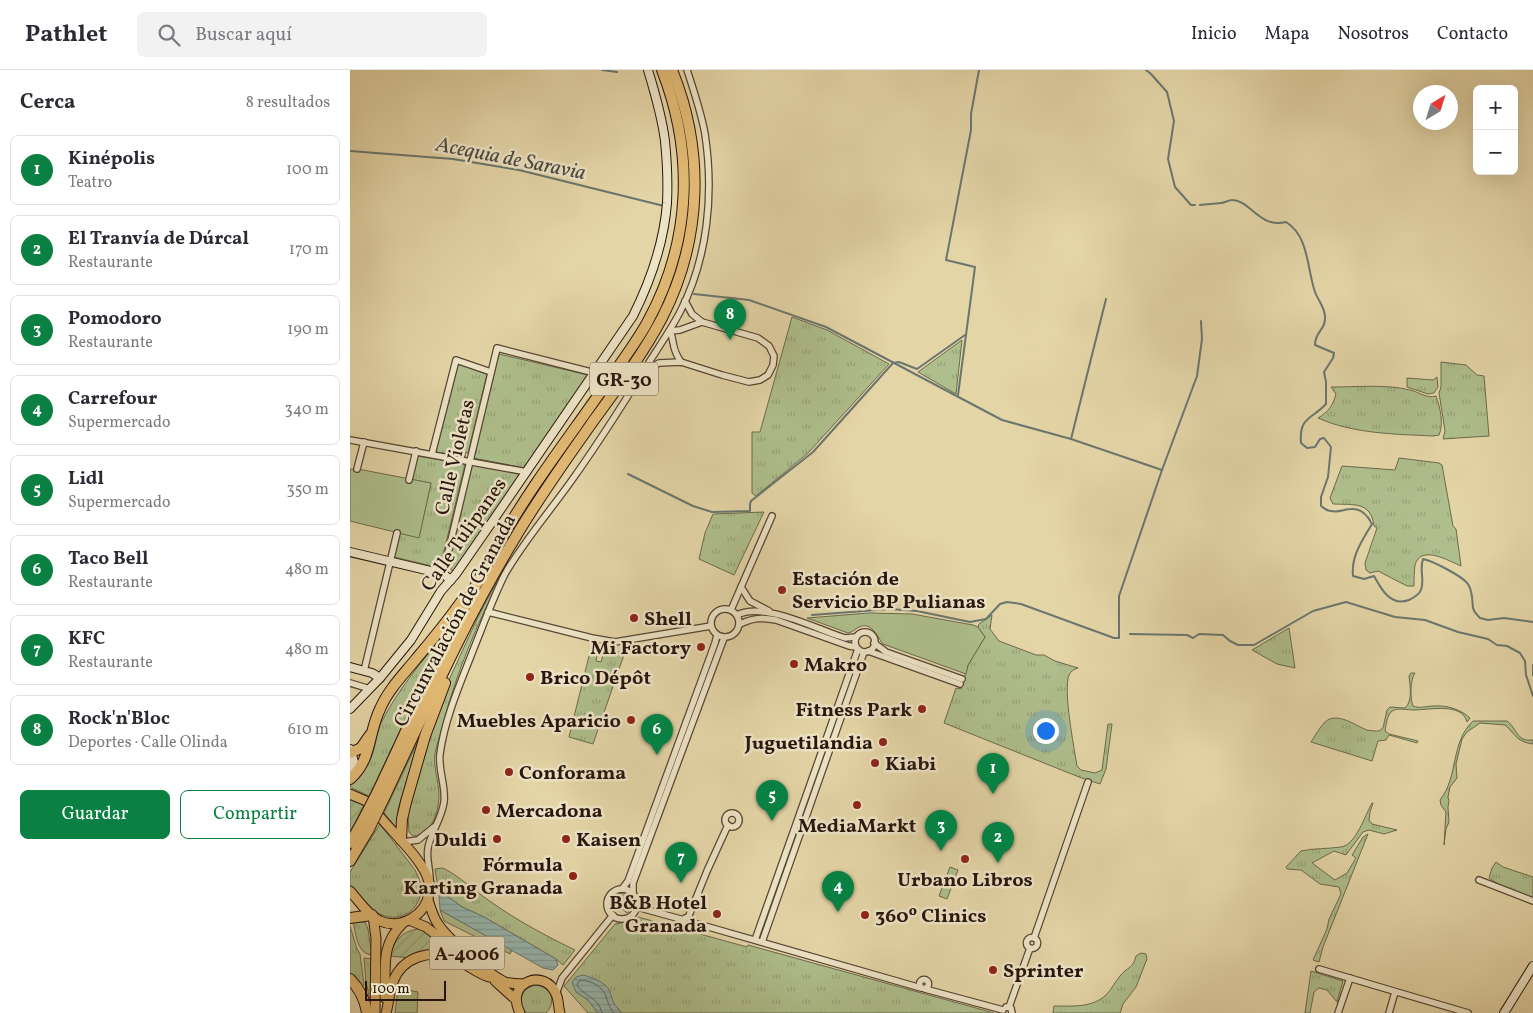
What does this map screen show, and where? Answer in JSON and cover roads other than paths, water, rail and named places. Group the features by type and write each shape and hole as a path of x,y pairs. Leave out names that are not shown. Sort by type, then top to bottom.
{"highway":[{"name":"Circunvalación de Granada","path":"382,794 480,578 500,540 532,489 638,337 655,306 669,274 681,228 684,181 680,132 662,70"},
{"name":"Circunvalación de Granada","path":"350,861 365,827 500,562 552,479 636,361 661,319 677,284 683,267 692,223 695,161 686,110 672,70"},
{"path":"677,70 677,82"},
{"path":"352,777 365,758 378,711 387,694 444,627 469,589 480,578"},
{"path":"402,841 402,819 406,802 425,736 455,659 456,646"},
{"path":"350,752 361,748 373,730"},
{"name":"Circunvalación de Granada","path":"350,843 365,827"},
{"path":"350,918 372,916"},
{"path":"350,979 358,988 366,1003 367,1013"}],"main road":[{"path":"350,794 366,801"},
{"path":"381,818 425,870 430,883 428,900 421,910 392,935 387,946 386,1013"},
{"path":"350,891 372,916 386,923 406,921"},
{"name":"A-4006","path":"428,900 437,923 458,947 504,982 524,984"},
{"path":"372,916 376,938 376,1013"},
{"name":"A-4006","path":"406,921 432,930 501,986 515,1000 520,1013"},
{"path":"386,1013 394,980 407,963 418,957 429,954 448,956 489,977"},
{"name":"A-4006","path":"515,1000 516,994 530,980 548,983"},
{"path":"548,983 556,994 557,1010"}],"street":[{"name":"Calle Tulipanes","path":"350,709 380,678 411,640 441,591 466,560 595,373 638,306 656,256 665,217 667,184 664,140 657,102 648,70"},
{"path":"430,883 428,849 441,816 444,798 440,756 445,730 455,697 488,612 519,552 572,479 670,331 692,286 699,261 709,196 708,164 704,133 698,102 687,70"},
{"path":"642,372 660,364 681,362 749,382 760,380 768,375 773,365 774,356 769,346 758,338 702,322 692,314 685,301"},
{"path":"670,331 680,330 702,322"},
{"path":"670,331 675,353 681,362"},
{"name":"Calle Violetas","path":"443,574 497,348 595,373"},
{"path":"432,454 456,360 491,372"},
{"path":"350,440 526,472"},
{"path":"357,469 364,442"},
{"path":"409,480 416,451"},
{"path":"731,610 772,516"},
{"path":"364,671 397,533"},
{"path":"350,552 443,574 450,580"},
{"path":"741,587 750,600 771,612 845,638 856,637 863,632 869,633 874,637 872,648 861,650"},
{"path":"724,609 731,610 738,615 740,624 734,636 724,638 717,635 711,626 715,613 724,609"},
{"path":"488,612 583,636 615,642 711,626"},
{"path":"738,615 752,612 771,612"},
{"path":"740,624 753,619 767,618 953,679"},
{"path":"622,889 628,881 717,635"},
{"path":"856,637 855,640 861,650"},
{"path":"633,893 626,889 613,892 608,900 609,910 613,915 620,918 629,917 637,907 637,900 633,893 633,883 724,638"},
{"path":"874,643 886,652 961,682"},
{"path":"759,941 861,650"},
{"path":"350,667 372,673 380,678"},
{"path":"350,683 370,688"},
{"path":"350,752 354,762 352,777"},
{"path":"1005,1010 1030,948 1037,946 1037,940 1034,938 1088,782"},
{"path":"402,841 421,839 436,825"},
{"path":"687,920 728,825"},
{"path":"1479,880 1533,901"},
{"path":"637,907 906,983 924,985 936,992 1005,1010 1012,1010 1012,1013"},
{"path":"556,994 562,978 613,915"},
{"path":"1504,1013 1533,966"},
{"path":"1319,969 1468,1013"},
{"path":"548,983 562,978"},
{"path":"1338,1013 1350,978"},
{"path":"1389,1013 1395,992"}],"water":[{"path":"439,894 447,896 462,907 484,917 556,959 558,965 553,970 543,968 440,910"},
{"path":"583,975 595,979 606,986 614,1003 622,1013 598,1013 588,1000 576,992 572,982 576,977"}],"waterway":[{"path":"602,70 617,72"},
{"path":"958,395 975,267 946,260 971,130 971,114 979,70"},
{"path":"1146,70 1167,92 1174,121 1168,159 1175,187 1191,205 1195,205"},
{"name":"Acequia de Saravia","path":"350,151 453,159 519,170 664,206"},
{"path":"1200,205 1232,200 1238,201 1269,222 1286,222 1294,228 1303,244 1312,283 1325,314 1324,325 1315,340 1315,345 1334,353 1324,372 1326,404 1304,423 1301,443 1307,448 1315,447 1320,439 1324,438 1331,447 1328,477 1321,497 1321,506 1327,510 1334,511 1348,509 1361,511 1372,524 1355,555 1353,576 1364,579 1374,576 1387,596 1403,602 1417,595 1421,590 1423,559 1447,569 1468,584 1472,593 1473,609 1480,618 1488,620 1504,618 1533,622"},
{"path":"694,294 749,300 826,327 1002,420 1071,439 1162,470 1119,596 1119,638 1114,638 1021,604 1007,602 1000,604 986,619 970,622 917,611 890,609 812,615"},
{"path":"1071,439 1106,299"},
{"path":"1162,470 1197,376 1202,339 1201,321"},
{"path":"628,474 693,506 712,512 750,511 751,501 813,452 893,363 899,362 917,369 965,335"},
{"path":"1130,634 1187,635 1193,638 1199,634 1223,635 1238,645 1254,645 1313,611 1346,602 1395,617 1425,620 1458,632 1488,639 1497,645 1507,646 1520,653 1525,661 1526,675 1533,696"},
{"path":"1533,665 1533,675"}],"place":[{"name":"Rock'n'Bloc","path":"730,340"},
{"name":"Estación de Servicio BP Pulianas","path":"782,590"},
{"name":"Shell","path":"634,618"},
{"name":"Mi Factory","path":"701,647"},
{"name":"Makro","path":"794,664"},
{"name":"Brico Dépôt","path":"530,677"},
{"name":"Fitness Park","path":"922,709"},
{"name":"Muebles Aparicio","path":"631,720"},
{"name":"Juguetilandia","path":"883,742"},
{"name":"Taco Bell","path":"657,755"},
{"name":"Kiabi","path":"875,763"},
{"name":"Conforama","path":"509,772"},
{"name":"Kinépolis","path":"993,794"},
{"name":"MediaMarkt","path":"857,805"},
{"name":"Mercadona","path":"486,810"},
{"name":"Lidl","path":"772,821"},
{"name":"Duldi","path":"497,839"},
{"name":"Kaisen","path":"566,839"},
{"name":"Pomodoro","path":"941,851"},
{"name":"Urbano Libros","path":"965,859"},
{"name":"El Tranvía de Dúrcal","path":"998,863"},
{"name":"Fórmula Karting Granada","path":"573,876"},
{"name":"KFC","path":"681,883"},
{"name":"Carrefour","path":"838,912"},
{"name":"B&B Hotel Granada","path":"717,914"},
{"name":"360º Clinics","path":"865,915"},
{"name":"Sprinter","path":"993,970"}]}
